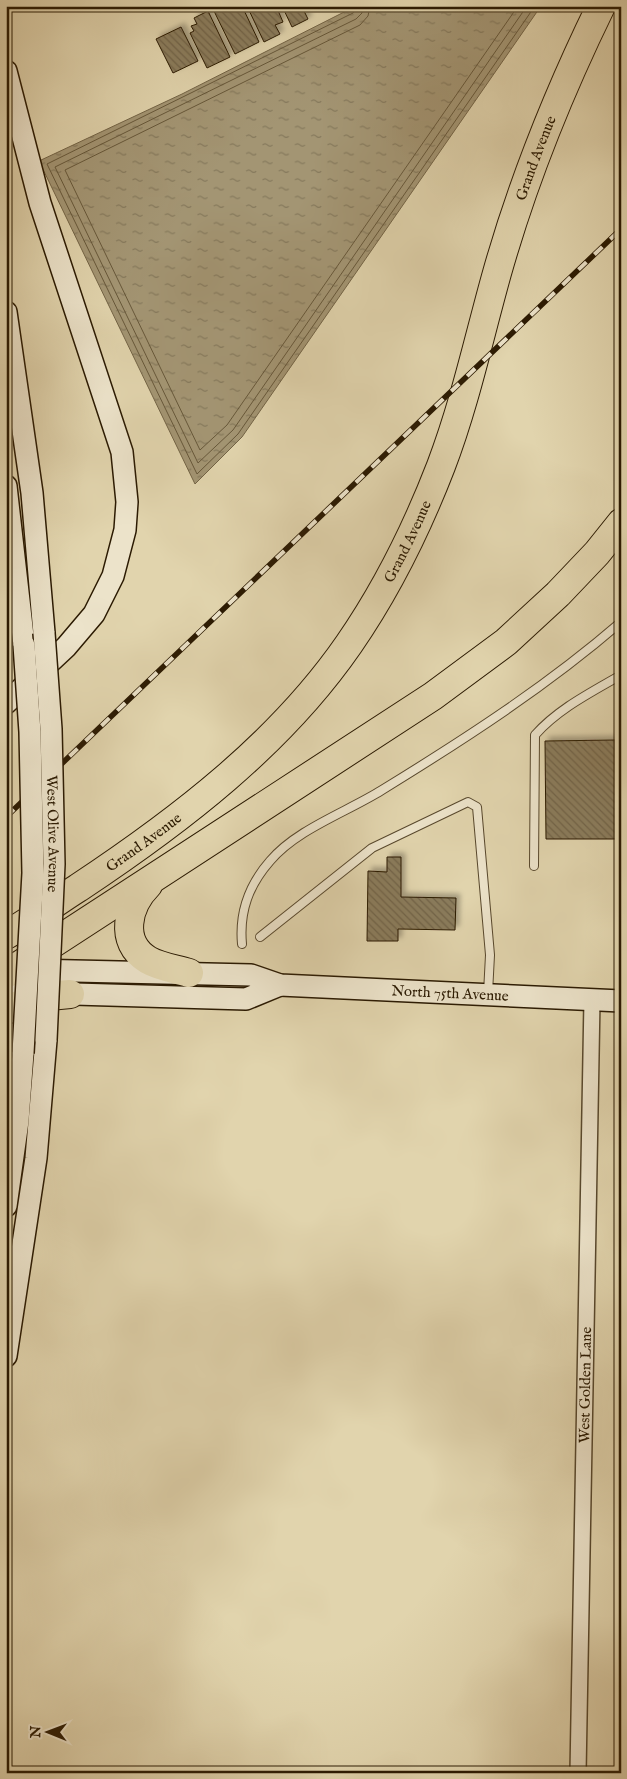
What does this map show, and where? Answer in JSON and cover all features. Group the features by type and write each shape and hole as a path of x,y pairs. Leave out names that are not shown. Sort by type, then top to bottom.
{"highway":[{"name":"Grand Avenue","path":"8,935 129,855 231,774 266,742 315,688 348,646 375,605 414,529 441,464 462,402 497,271 531,166 578,52 601,6"},
{"path":"7,976 163,870 433,696 506,642 558,594 597,553 621,524"},
{"path":"163,870 134,903 129,916 130,936 134,946 148,960 189,973"},
{"path":"6,1010 39,997 70,994"}],"main road":[{"path":"6,71 40,203 122,452 127,502 125,530 113,576 94,614 66,647 6,703"},
{"name":"West Olive Avenue","path":"6,312 32,493 51,729 54,864 46,1040 36,1158 6,1356"},
{"name":"West Olive Avenue","path":"6,486 24,645 30,732 32,873 18,1121 6,1206"},
{"name":"North 75th Avenue","path":"7,976 189,973 251,975 280,985 621,1001"},
{"name":"North 75th Avenue","path":"7,976 70,994 246,999 280,985"}],"street":[{"name":"West Golden Lane","path":"578,1773 592,1000"}],"lane":[{"path":"242,944 243,907 253,884 271,859 306,832 370,798 527,696 621,622"},
{"path":"534,866 535,735 564,708 621,675"},
{"path":"260,937 372,848 468,802 477,807 490,956 488,995"}],"water":[{"path":"356,6 541,6 242,437 195,484 39,161 182,94"}],"building":[{"path":"242,6 259,42 235,54 212,7"},
{"path":"247,6 276,6 283,22 275,25 280,34 264,42"},
{"path":"282,6 312,7 304,11 308,19 292,27"},
{"path":"208,11 230,57 207,68 190,33 194,31 191,26 197,24 194,18"},
{"path":"181,27 198,61 173,73 156,39"},
{"path":"615,740 616,839 546,839 545,741"},
{"path":"387,857 401,857 401,897 456,898 455,930 398,929 398,941 367,941 368,871 387,872"}],"railway":[{"path":"6,817 621,229"}]}
